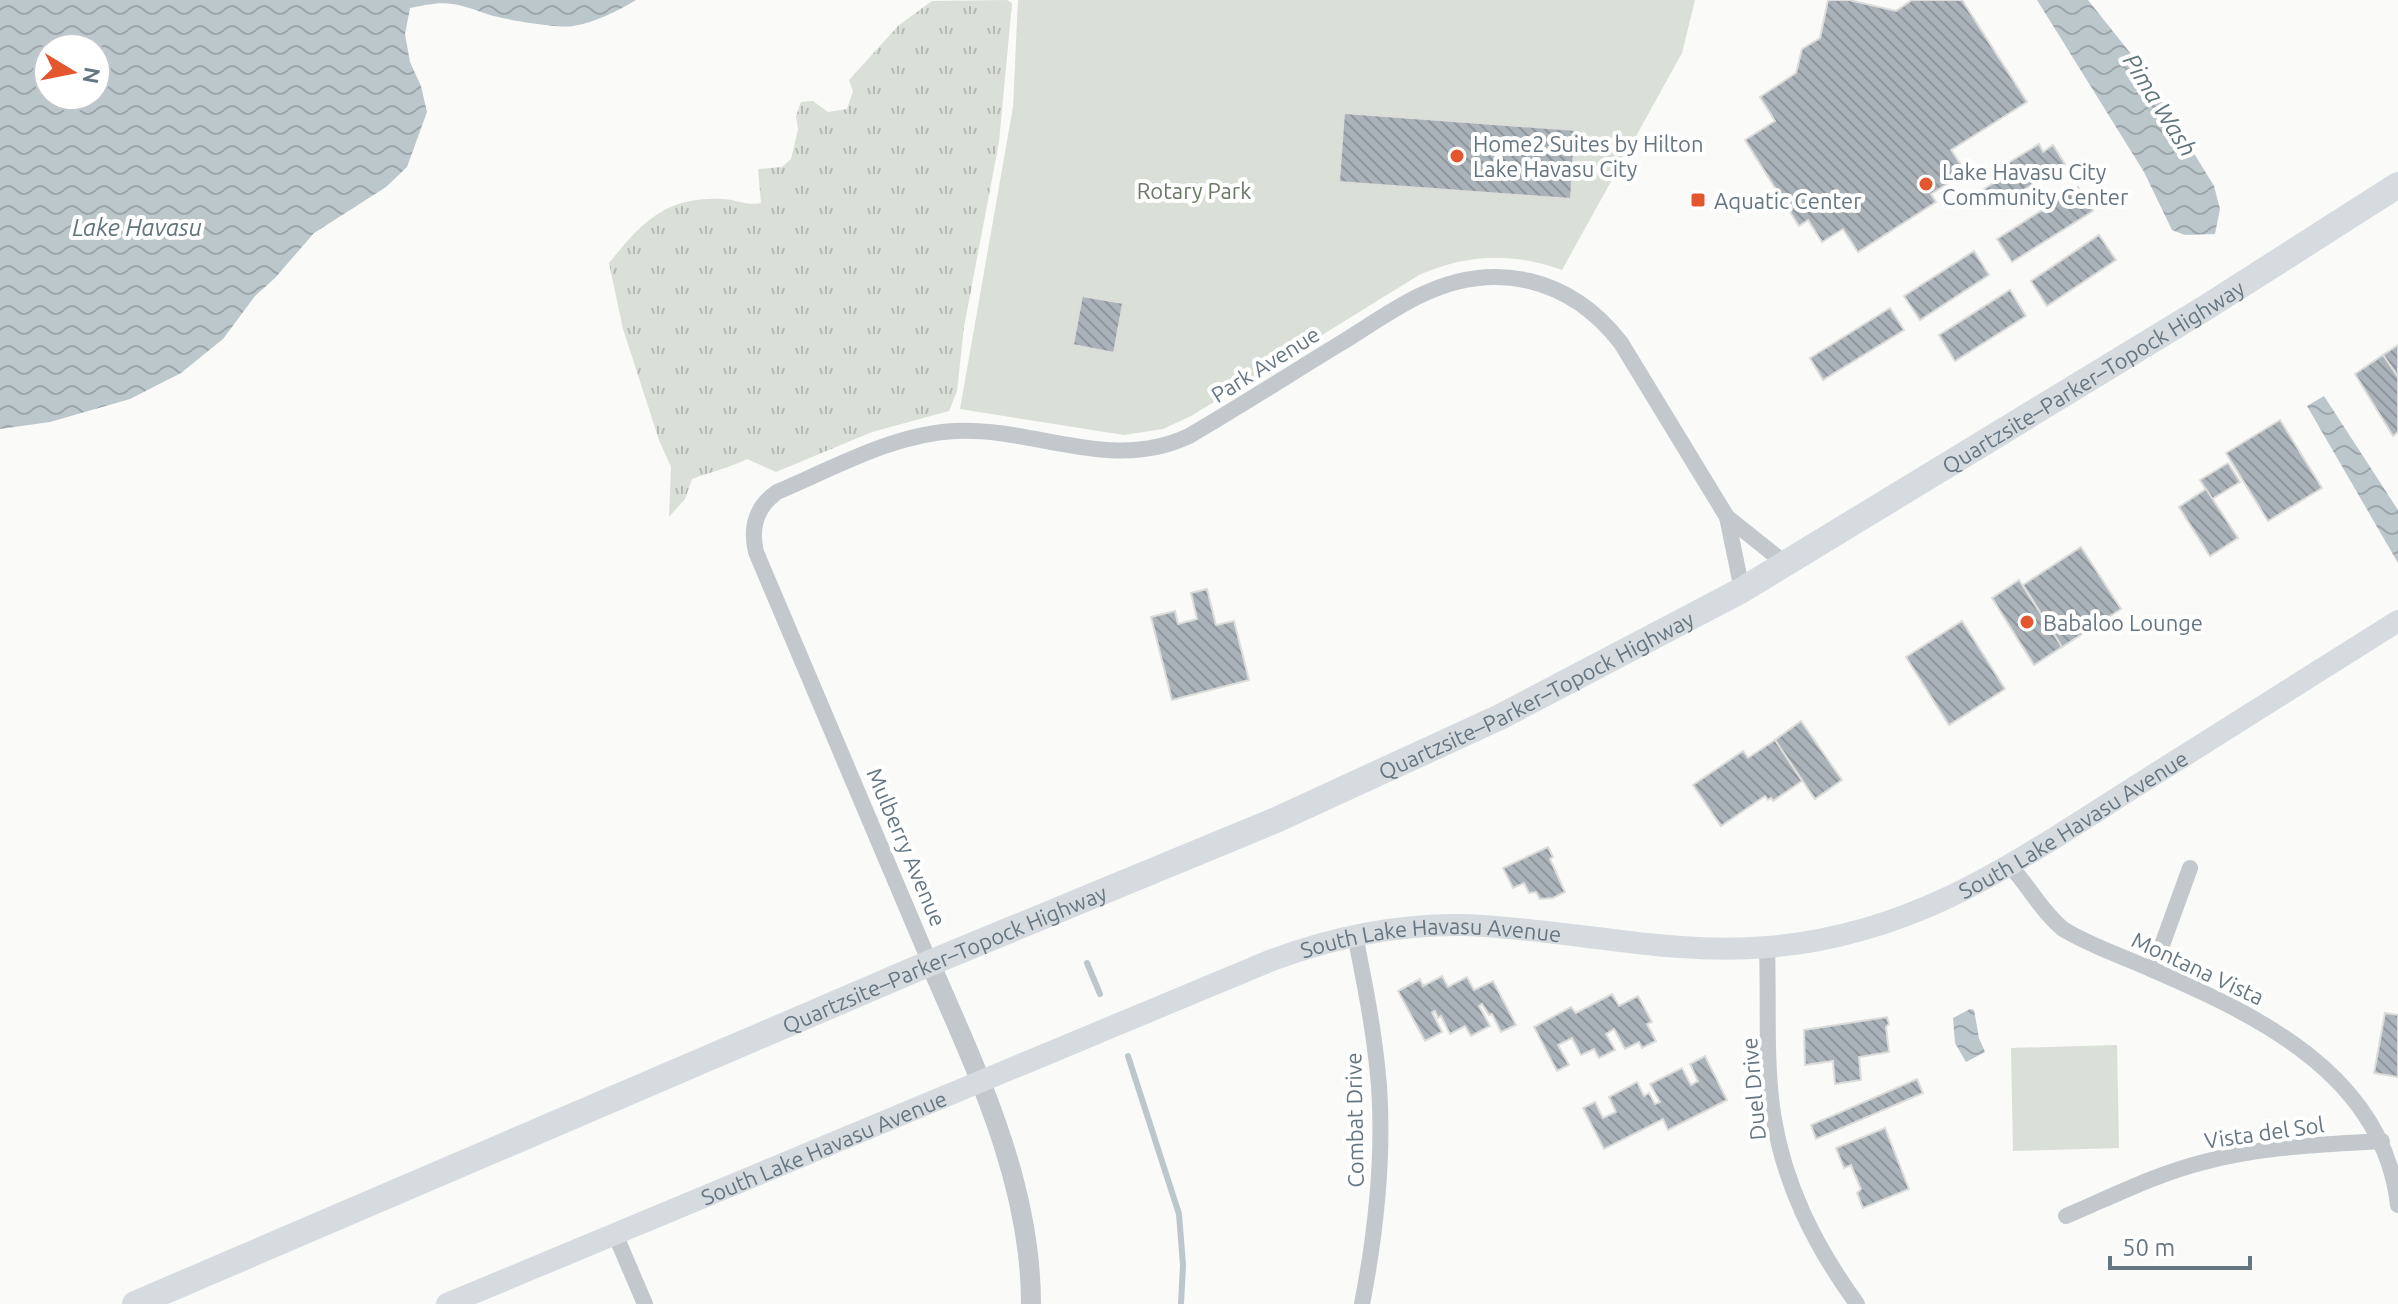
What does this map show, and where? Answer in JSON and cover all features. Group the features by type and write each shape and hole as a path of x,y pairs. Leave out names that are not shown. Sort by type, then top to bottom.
{"highway":[{"name":"Quartzsite–Parker–Topock Highway","path":"135,1304 930,963 1290,814 1500,717 1786,564 2210,305 2398,185"}],"main road":[{"name":"South Lake Havasu Avenue","path":"447,1304 1309,947 1355,935 1425,926 1464,925 1680,947 1767,947 1853,933 1895,921 1936,905 2010,866 2398,621"}],"street":[{"name":"Park Avenue","path":"756,552 753,536 755,520 771,497 895,443 935,434 975,431 1101,450 1135,452 1158,448 1189,436 1418,296 1463,280 1502,277 1555,288 1602,320 1621,343 1727,517 1742,590"},
{"name":"Park Avenue","path":"1727,517 1786,564"},
{"name":"Mulberry Avenue","path":"756,552 981,1081 1024,1219 1031,1304"},
{"name":"Montana Vista","path":"2010,866 2045,912 2063,929 2227,1003 2288,1039 2351,1096 2370,1120 2382,1141 2394,1176 2398,1205"},
{"path":"2153,970 2190,868"},
{"name":"Combat Drive","path":"1355,935 1373,1032 1381,1141 1374,1236 1362,1304"},
{"name":"Duel Drive","path":"1767,947 1770,1083 1778,1141 1806,1223 1827,1261 1857,1304"},
{"name":"Vista del Sol","path":"2066,1216 2170,1172 2203,1162 2271,1149 2382,1141"},
{"path":"615,1234 645,1304"}],"green space":[{"path":"1007,0 1012,3 999,142 964,327 957,391 949,411 872,432 776,472 747,459 692,479 685,499 669,517 671,467 659,440 623,329 609,263 645,224 671,207 704,199 761,203 758,169 782,167 791,159 798,129 796,116 801,102 813,101 828,112 847,109 853,91 849,80 899,25 932,1"},
{"name":"Rotary Park","path":"1018,0 1695,0 1682,53 1562,270 1508,258 1472,259 1437,268 1419,275 1191,416 1163,429 1124,435 960,409 1013,107"},
{"path":"2117,1045 2119,1148 2013,1151 2011,1048"}],"water":[{"name":"Lake Havasu","path":"0,0 636,0 597,19 567,27 504,18 450,4 410,8 405,34 410,62 421,86 427,112 407,167 386,187 314,233 255,296 223,339 181,373 130,399 50,422 0,429"},
{"name":"Pima Wash","path":"2037,0 2088,0 2139,64 2214,186 2220,209 2215,234 2185,235 2172,230 2144,172"},
{"path":"2324,396 2398,510 2398,563 2307,406"},
{"path":"1974,1010 1985,1052 1966,1062 1955,1043 1953,1018"}],"building":[{"path":"1828,0 1849,0 1896,11 1912,0 1962,0 2027,102 1951,150 1966,172 1931,194 1936,202 1858,252 1843,229 1822,242 1808,220 1799,226 1745,140 1775,121 1760,97 1796,73 1802,49 1820,38"},
{"name":"Home2 Suites by Hilton Lake Havasu City","path":"1344,113 1575,130 1571,199 1339,182"},
{"path":"2039,144 2043,152 2053,145 2065,164 1996,207 1984,189 1995,182 1990,174"},
{"path":"2078,187 2093,211 2012,262 1997,239"},
{"path":"2099,235 2116,260 2047,306 2031,281"},
{"path":"1974,251 1989,275 1920,320 1904,296"},
{"path":"2010,290 2026,316 1955,361 1939,335"},
{"path":"1082,296 1123,303 1114,353 1073,345"},
{"path":"1890,308 1904,330 1823,380 1810,358"},
{"path":"2398,345 2398,377 2383,355"},
{"path":"2383,355 2398,377 2398,432 2393,436 2355,374"},
{"path":"2280,420 2322,488 2268,521 2226,453"},
{"path":"2228,463 2240,482 2212,499 2200,480"},
{"path":"2206,489 2238,538 2210,556 2179,507"},
{"path":"2081,547 2121,609 2062,647 2023,585"},
{"name":"Babaloo Lounge","path":"2019,580 2062,647 2034,665 1992,598"},
{"path":"1207,589 1216,625 1234,621 1249,680 1172,700 1151,617 1175,611 1178,624 1197,619 1191,593"},
{"path":"1962,621 2005,689 1949,725 1906,657"},
{"path":"1801,721 1842,780 1815,799 1775,740"},
{"path":"1775,740 1802,781 1773,801 1765,796 1721,826 1693,785 1743,751 1748,758"},
{"path":"1548,847 1565,892 1553,898 1540,899 1536,892 1529,893 1524,883 1513,888 1503,868"},
{"path":"1442,976 1448,987 1467,977 1474,990 1493,981 1516,1025 1501,1032 1492,1014 1489,1015 1482,1004 1479,1006 1490,1026 1471,1036 1465,1026 1450,1034 1435,1011 1432,1012 1442,1032 1425,1041 1398,991 1420,979 1423,986"},
{"path":"1612,994 1619,1006 1638,996 1652,1022 1647,1024 1656,1041 1642,1048 1639,1042 1625,1049 1614,1029 1606,1034 1615,1050 1599,1058 1594,1049 1581,1055 1572,1038 1558,1045 1569,1065 1557,1071 1534,1027 1571,1007 1576,1013"},
{"path":"2385,1013 2398,1015 2398,1077 2374,1073"},
{"path":"1887,1017 1889,1052 1859,1057 1861,1080 1835,1084 1833,1061 1805,1065 1804,1030"},
{"path":"1705,1056 1727,1100 1668,1130 1663,1119 1604,1149 1583,1108 1595,1102 1603,1118 1616,1112 1609,1097 1637,1082 1644,1096 1649,1093 1655,1104 1660,1102 1650,1084 1682,1068 1691,1085 1698,1081 1690,1064"},
{"path":"1917,1079 1923,1093 1816,1139 1811,1125"},
{"path":"1885,1128 1909,1189 1863,1208 1857,1193 1861,1189 1851,1165 1844,1168 1836,1148"}],"waterway":[{"path":"1087,963 1100,994"},
{"path":"1128,1056 1179,1214 1183,1265 1181,1304"}],"place":[{"name":"Home2 Suites by Hilton Lake Havasu City","path":"1457,156"},
{"name":"Lake Havasu City Community Center","path":"1926,184"},
{"name":"Aquatic Center","path":"1698,200"},
{"name":"Babaloo Lounge","path":"2027,622"}]}
